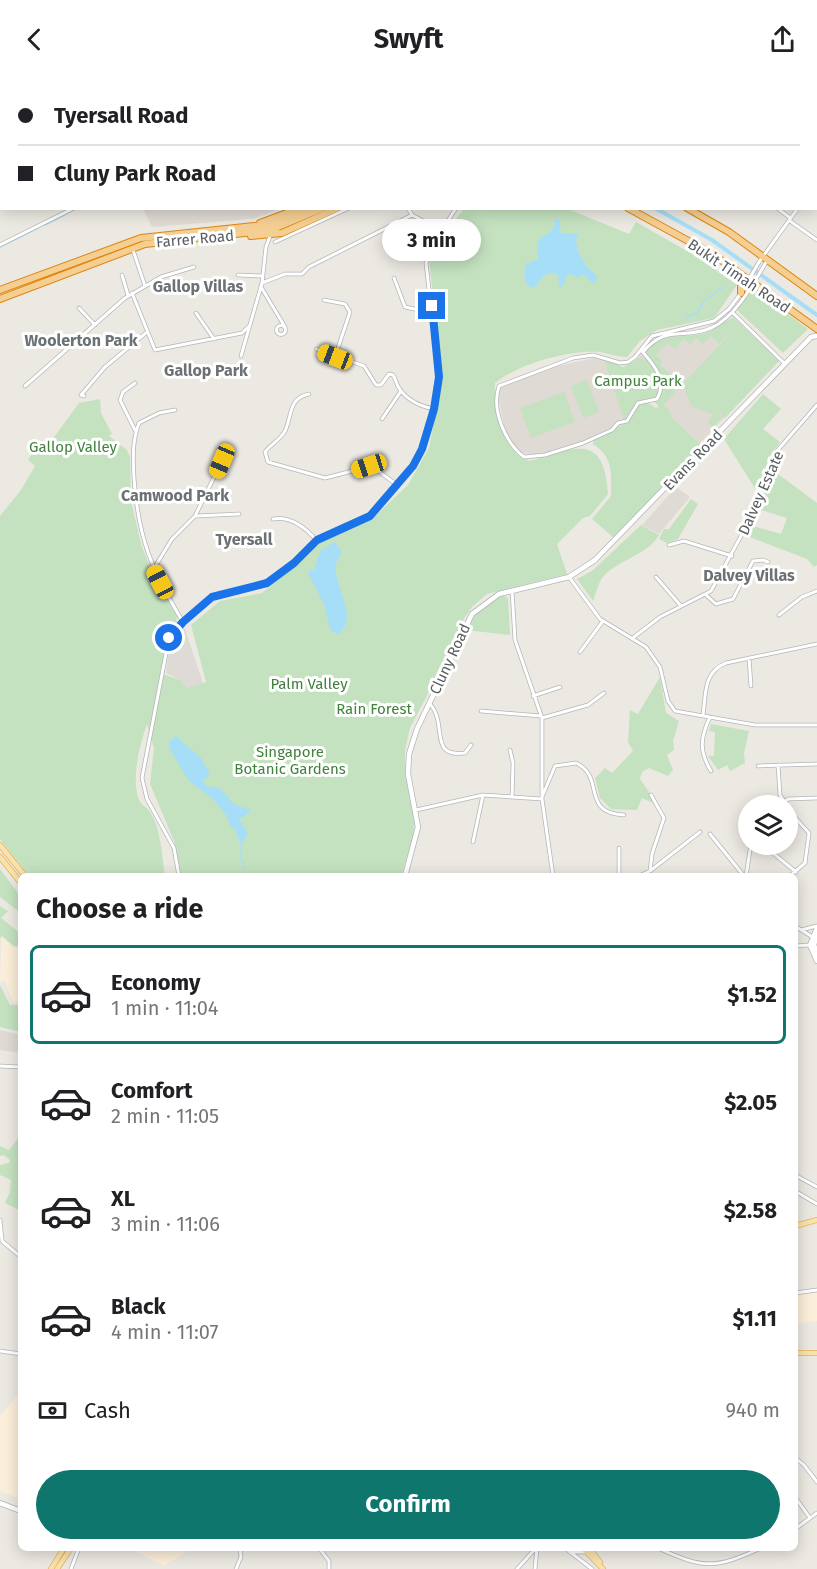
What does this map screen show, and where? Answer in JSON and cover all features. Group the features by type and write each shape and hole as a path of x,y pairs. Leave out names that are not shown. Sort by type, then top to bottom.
{"highway":[{"name":"Farrer Road","path":"0,290 102,250 141,238 273,224 288,214 303,210"},
{"name":"Farrer Road","path":"0,299 132,248 166,240 227,236 280,227 319,210"},
{"path":"227,236 272,235 317,219 334,210"},
{"name":"Bukit Timah Road","path":"632,210 706,250 741,275 752,279 817,329"},
{"path":"691,210 724,228 817,296"},
{"path":"741,275 741,293"}],"main road":[{"path":"0,845 23,873"},
{"path":"0,857 18,879"},
{"path":"798,1225 817,1220"},
{"path":"798,1353 817,1353"},
{"path":"51,1569 62,1551"},
{"path":"57,1569 69,1551"},
{"path":"587,1551 604,1569"}],"street":[{"path":"0,244 70,210"},
{"path":"275,242 345,210"},
{"path":"409,210 412,215 440,232 448,234 448,230 444,227"},
{"path":"178,873 174,848 147,799 142,778 169,638 183,622 218,595 267,583 294,563 317,540 370,516 419,458 434,409 439,377 426,263 440,232 455,210"},
{"path":"780,210 789,217 790,221 817,240"},
{"path":"642,351 658,372 661,388 657,399 638,403 627,421 583,443 539,456 524,457 512,447 505,435 500,418 497,396 499,386 573,358 593,355 620,363 628,362 654,337 706,330 730,310 797,210"},
{"path":"262,285 285,274 302,274 309,267 412,215"},
{"path":"241,356 262,285 268,237 272,235"},
{"path":"253,236 261,238 266,247"},
{"path":"132,248 145,286"},
{"path":"25,386 130,294 164,276 194,267"},
{"path":"122,275 155,350 242,333 249,326"},
{"path":"238,275 263,276"},
{"path":"394,278 405,307 432,313"},
{"path":"730,310 752,279"},
{"path":"262,285 282,319 286,332 281,335 277,331 282,319"},
{"path":"324,300 343,303 350,312 335,357"},
{"path":"79,308 94,325"},
{"path":"730,310 784,363"},
{"path":"196,313 214,339"},
{"name":"Evans Road","path":"569,577 595,561 784,363 814,336 809,323"},
{"path":"279,326 285,327"},
{"path":"84,396 81,394 105,367 147,332"},
{"path":"316,349 364,366 376,385 381,385 389,374 393,375 401,391 424,407 434,409"},
{"path":"135,383 123,392 120,400 133,421 136,432"},
{"path":"382,418 401,391"},
{"path":"309,394 300,397 291,407 285,431 265,452 268,462 325,478 372,466 396,485"},
{"name":"Dalvey Estate","path":"768,562 757,559 751,562 733,599 716,604 706,595 732,556 776,452 817,405"},
{"path":"175,410 147,418 139,423 133,448 139,530 153,570 183,622"},
{"path":"153,570 172,539 195,516 222,461"},
{"path":"195,516 239,514"},
{"path":"273,519 282,519 301,525 317,540"},
{"path":"669,545 684,541 732,556"},
{"path":"569,577 603,621 634,637 646,647 660,667 670,706 681,714 762,726 817,725"},
{"name":"Cluny Road","path":"406,873 418,827 408,774 409,756 429,703 472,614 492,597 569,577"},
{"path":"656,577 681,606"},
{"path":"512,590 515,640 542,717 542,798 553,873"},
{"path":"779,615 802,597 817,591"},
{"path":"634,637 660,617 706,595"},
{"path":"580,652 603,621"},
{"path":"703,716 706,686 714,669 749,658 817,644"},
{"path":"749,658 751,687"},
{"path":"533,696 560,687"},
{"path":"481,711 542,717 588,705 604,693"},
{"name":"Cluny Road","path":"429,703 438,714 441,741 445,750 452,754 465,753 471,745"},
{"path":"710,717 702,736 701,750 711,771"},
{"path":"510,750 513,763 512,797"},
{"path":"542,798 555,766 576,763 589,772 596,800 602,809 614,815 624,815"},
{"path":"758,766 817,764"},
{"path":"778,765 780,795"},
{"path":"416,810 483,795 542,798"},
{"path":"473,842 483,795"},
{"path":"650,871 652,854 664,818 651,795"},
{"path":"798,801 817,798"},
{"path":"775,855 796,872 805,863 809,833 798,821"},
{"path":"646,873 700,832"},
{"path":"710,834 742,873"},
{"path":"619,848 619,873"},
{"path":"746,873 749,855"},
{"path":"801,930 817,927 812,945 817,961"},
{"path":"798,928 814,936"},
{"path":"798,946 812,945"},
{"path":"798,946 808,948 815,953"},
{"path":"0,1066 18,1067"},
{"path":"798,1177 817,1188"},
{"path":"798,1193 817,1204"},
{"path":"0,1220 1,1241 18,1255"},
{"path":"798,1293 817,1290"},
{"path":"0,1351 18,1354"},
{"path":"798,1460 817,1482"},
{"path":"798,1501 810,1518"},
{"path":"0,1503 18,1510"},
{"path":"798,1527 817,1513"},
{"path":"71,1569 77,1551"},
{"path":"236,1569 241,1557 240,1551"},
{"path":"322,1551 327,1557 330,1569"},
{"path":"518,1569 534,1551"},
{"path":"535,1569 537,1551"},
{"path":"570,1552 578,1551"},
{"path":"582,1561 586,1551"},
{"path":"664,1551 707,1568 725,1566 755,1551"},
{"path":"570,1552 592,1569"}],"shaded area":[{"path":"144,210 276,210 256,218 152,227"},
{"path":"733,317 779,361 700,443 651,399 637,402 627,419 613,427 581,442 540,455 523,453 514,447 506,435 498,395 500,386 541,370 598,357 623,367 634,362 652,344 668,336 707,332"},
{"path":"676,487 690,497 659,534 642,525"},
{"path":"181,628 185,629 203,683 187,688 180,680 166,673 170,643"},
{"path":"2,937 13,947 18,948 18,1001 14,1003 4,980 0,981"},
{"path":"0,1030 18,1034 18,1053 0,1050"},
{"path":"817,1292 817,1321 798,1324 798,1295"},
{"path":"18,1395 18,1498 0,1491 0,1416"},
{"path":"136,1551 186,1551 164,1566"}],"green space":[{"name":"Singapore Botanic Gardens","path":"463,210 570,210 629,234 636,222 694,255 737,285 714,318 657,330 640,341 627,357 599,352 573,353 530,364 495,383 496,406 501,428 519,454 529,461 573,449 593,452 600,460 605,474 608,494 590,516 583,518 557,544 567,574 487,594 472,607 461,623 455,642 410,728 405,750 405,770 415,818 413,838 402,873 180,873 174,841 150,784 154,748 147,724 137,761 136,789 139,800 150,812 157,826 165,873 27,873 0,839 0,516 21,490 35,466 28,460 36,447 44,451 79,403 100,399 101,413 112,434 109,436 127,450 130,457 131,501 141,544 155,580 177,616 176,626 167,638 160,673 180,680 187,688 206,682 191,625 220,601 262,593 307,556 317,544 371,520 408,485 429,448 442,379 429,259 438,240 450,235 450,226"},
{"path":"753,288 808,329 783,353 737,310"},
{"path":"733,317 779,361 725,418 717,411 722,417 713,427 707,422 713,415 691,406 683,384 727,337 721,331 725,337 719,344 711,336 703,344 696,338 690,344 684,339 675,349 667,343 656,355 663,362 660,365 673,376 667,384 676,392 664,405 670,411 671,417 703,446 614,538 592,519 611,496 610,467 605,455 593,444 594,439 627,422 640,403 647,402 656,408 659,406 655,402 662,390 662,377 647,355 647,348 661,340 707,332"},
{"name":"Campus Park","path":"639,358 654,367 658,378 657,396 637,402 624,420 604,359 623,367"},
{"path":"587,380 599,412 583,418 571,386"},
{"path":"564,392 575,422 531,438 520,408"},
{"path":"763,394 781,409 763,429 780,442 771,454 756,490 724,439"},
{"path":"774,471 817,503 817,565 814,567 807,559 747,536 753,526 781,534 787,518 758,509"},
{"path":"691,499 698,504 678,539 667,543 659,539 664,529 669,529"},
{"path":"641,525 659,535 647,548 616,566 602,578 593,601 577,579 592,571"},
{"path":"502,595 508,598 510,635 466,630 480,608 490,600"},
{"path":"660,677 666,713 679,721 673,741 674,750 667,755 673,770 668,776 649,768 642,772 640,779 659,806 642,798 637,810 611,809 600,798 595,778 605,768 612,773 633,751 628,742 630,710 638,714"},
{"path":"711,724 749,731 744,753 745,763 730,771 727,765 718,770 708,756 714,756 715,732 709,731"},
{"path":"0,869 18,893 18,911 0,897"},
{"path":"0,906 8,911 1,918 18,932 18,947 2,936 0,938"},
{"path":"0,985 10,1005 18,1005 18,1031 0,1027"},
{"path":"18,1138 18,1210 5,1203 10,1192 11,1180 0,1175 0,1165 9,1163 10,1160 4,1155 0,1156 0,1146 9,1150"}],"water":[{"path":"556,218 559,220 561,233 579,234 575,240 578,245 577,250 587,267 598,277 593,284 584,274 579,277 568,274 561,289 557,274 552,273 543,276 534,288 526,282 524,275 526,264 538,259 538,243 551,231"},
{"path":"335,542 341,551 336,564 336,573 347,618 339,634 330,630 324,604 308,573 311,569 314,571 320,551"},
{"path":"176,736 202,759 210,774 203,781 207,787 217,787 233,803 251,810 243,818 238,817 248,833 243,843 236,836 237,831 231,827 226,815 213,799 189,781 170,750 169,741"}],"waterway":[{"path":"66,214 73,210"},
{"path":"659,210 712,240 817,315"},
{"path":"45,225 65,215"},
{"path":"0,247 38,228"},
{"path":"685,318 697,313 705,300 724,287"},
{"path":"241,842 241,854"},
{"path":"241,857 244,868"}],"district":[{"name":"Gallop Villas","path":"198,286"},
{"name":"Woolerton Park","path":"81,340"},
{"name":"Gallop Park","path":"206,370"},
{"name":"Camwood Park","path":"175,495"},
{"name":"Tyersall","path":"244,539"},
{"name":"Dalvey Villas","path":"749,575"}],"route":[{"path":"169,638 183,622 212,597 267,583 294,563 317,540 370,516 413,466 419,458 437,394 438,355 432,306"}],"park label":[{"name":"Gallop Valley","path":"73,447"},
{"name":"Palm Valley","path":"309,684"},
{"name":"Rain Forest","path":"374,709"}]}
